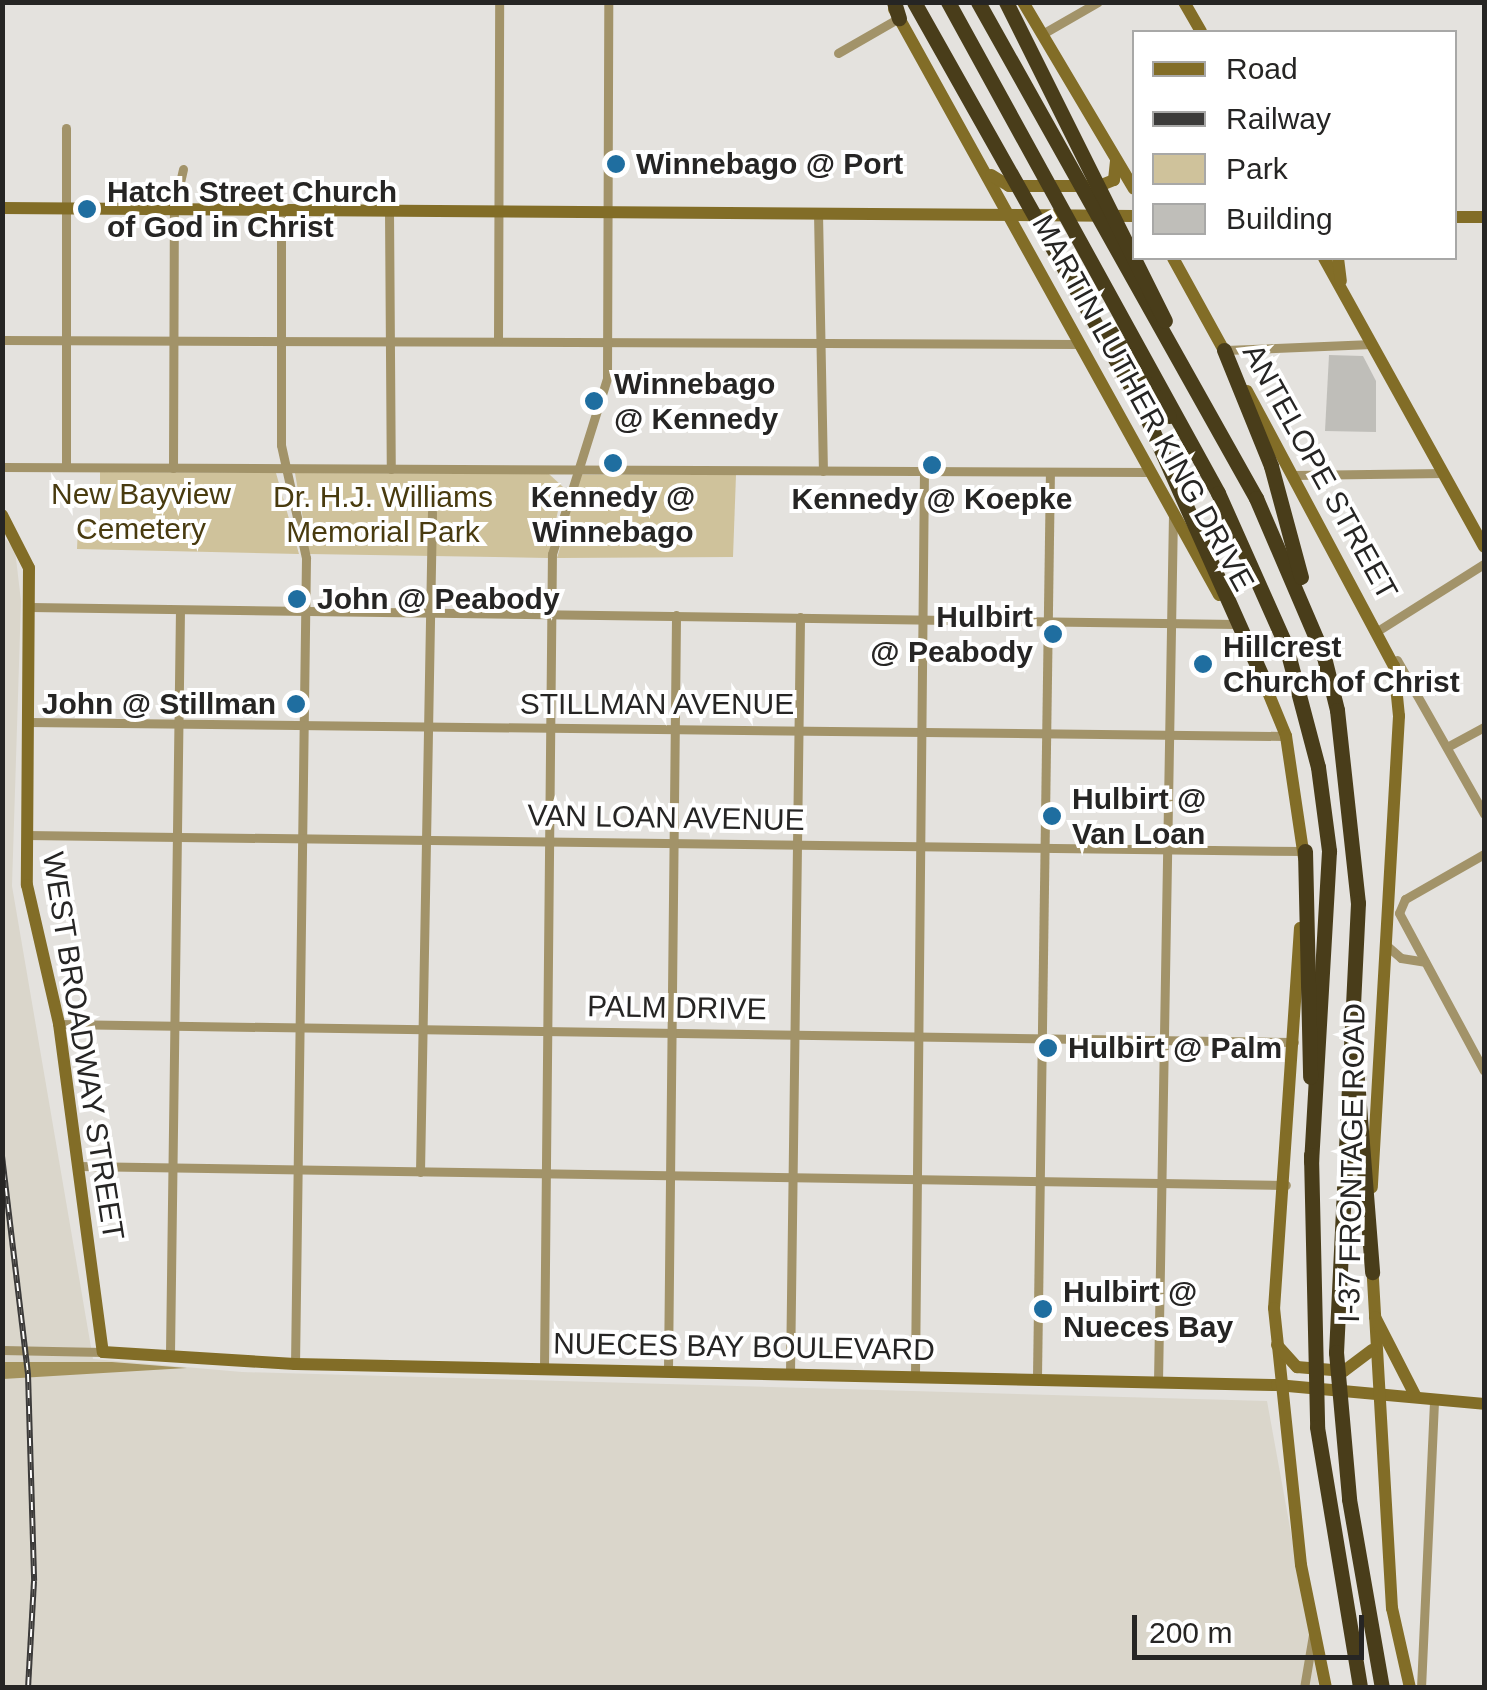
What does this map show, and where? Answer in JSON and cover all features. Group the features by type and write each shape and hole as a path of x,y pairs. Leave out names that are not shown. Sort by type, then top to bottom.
{"highway":[{"path":"916,2 1142,407 1264,681"},
{"path":"948,2 1202,464 1286,646 1318,767 1330,913 1311,1161"},
{"path":"978,2 1201,396 1275,538 1324,657"},
{"path":"1004,2 1129,264"},
{"path":"1068,274 1202,464"},
{"path":"1224,350 1271,466 1324,657 1352,806 1372,1272"},
{"path":"1304,851 1316,1427 1334,1557 1360,1688"},
{"path":"1356,943 1336,1352 1340,1428 1382,1688"}],"main road":[{"path":"1022,2 1044,33 1132,186"},
{"path":"1184,2 1199,30"},
{"name":"MARTIN LUTHER KING DRIVE","path":"895,8 1236,624 1286,736 1304,851 1276,1343 1277,1385"},
{"path":"983,166 1009,186 1100,186 1114,180 1116,158"},
{"path":"2,208 1132,216"},
{"path":"1457,216 1484,217"},
{"name":"ANTELOPE STREET","path":"1175,260 1382,635"},
{"path":"1325,260 1484,547"},
{"path":"1339,260 1356,316"},
{"name":"WEST BROADWAY STREET","path":"2,515 27,555 30,608 26,836 32,919 59,1024 103,1352"},
{"name":"I-37 FRONTAGE ROAD","path":"1382,635 1400,716 1382,977 1372,1272 1374,1390 1392,1608 1410,1688"},
{"path":"1373,1314 1414,1396"},
{"path":"1276,1343 1297,1367 1344,1372 1374,1348"},
{"name":"NUECES BAY BOULEVARD","path":"103,1352 170,1353 295,1364 914,1374 1277,1385 1374,1390 1484,1404"},
{"path":"1277,1385 1313,1632 1326,1688"}],"street":[{"path":"498,341 502,211 499,2"},
{"path":"544,1368 556,526 604,399 608,2"},
{"path":"1044,33 1098,2"},
{"path":"838,53 895,8"},
{"path":"66,128 66,467"},
{"path":"173,468 174,209 183,169"},
{"path":"282,211 283,468 306,558 295,1364"},
{"path":"389,211 392,468"},
{"path":"818,213 823,471"},
{"path":"2,340 1079,344"},
{"path":"1224,350 1372,344"},
{"path":"2,467 1150,472"},
{"path":"914,1374 924,471"},
{"path":"1037,1377 1050,472"},
{"path":"1293,475 1444,473"},
{"path":"420,1172 432,512"},
{"path":"1158,1382 1174,514"},
{"path":"1382,635 1484,564"},
{"path":"30,608 1236,624"},
{"path":"170,1353 180,611"},
{"path":"668,1369 676,614"},
{"path":"790,1373 800,617"},
{"name":"ANTELOPE STREET","path":"1382,635 1484,814"},
{"name":"STILLMAN AVENUE","path":"28,722 1286,736"},
{"path":"1447,747 1484,726"},
{"name":"VAN LOAN AVENUE","path":"26,836 1304,851"},
{"path":"1484,854 1399,908 1484,1071"},
{"path":"1384,942 1401,958 1425,962"},
{"path":"1382,977 1401,958"},
{"name":"PALM DRIVE","path":"59,1024 1294,1042"},
{"path":"78,1166 1286,1185"},
{"name":"NUECES BAY BOULEVARD","path":"2,1350 103,1352"},
{"path":"1421,1688 1434,1398"},
{"path":"1304,1688 1313,1632"}],"shaded area":[{"path":"2,535 15,550 21,601 12,886 93,1359 242,1372 1267,1401 1319,1687 3,1687"},
{"path":"3,1362 112,1362 187,1368 3,1379"}],"green space":[{"name":"New Bayview Cemetery","path":"100,472 276,473 299,554 77,549 78,527 100,527"},
{"name":"Dr. H.J. Williams Memorial Park","path":"295,473 549,474 563,487 548,558 309,554"},
{"path":"581,475 736,475 733,557 557,558"}],"building":[{"path":"1329,355 1363,356 1376,381 1376,432 1325,431"}],"railway":[{"path":"2,1156 28,1374 34,1581 28,1688"}],"place":[{"name":"Winnebago @ Port","path":"616,164"},
{"name":"Hatch Street Church of God in Christ","path":"87,209"},
{"name":"Winnebago @ Kennedy","path":"594,401"},
{"name":"Kennedy @ Winnebago","path":"613,463"},
{"name":"Kennedy @ Koepke","path":"932,465"},
{"name":"John @ Peabody","path":"297,599"},
{"name":"Hulbirt @ Peabody","path":"1053,634"},
{"name":"Hillcrest Church of Christ","path":"1203,664"},
{"name":"John @ Stillman","path":"296,704"},
{"name":"Hulbirt @ Van Loan","path":"1052,816"},
{"name":"Hulbirt @ Palm","path":"1048,1048"},
{"name":"Hulbirt @ Nueces Bay","path":"1043,1309"}]}
